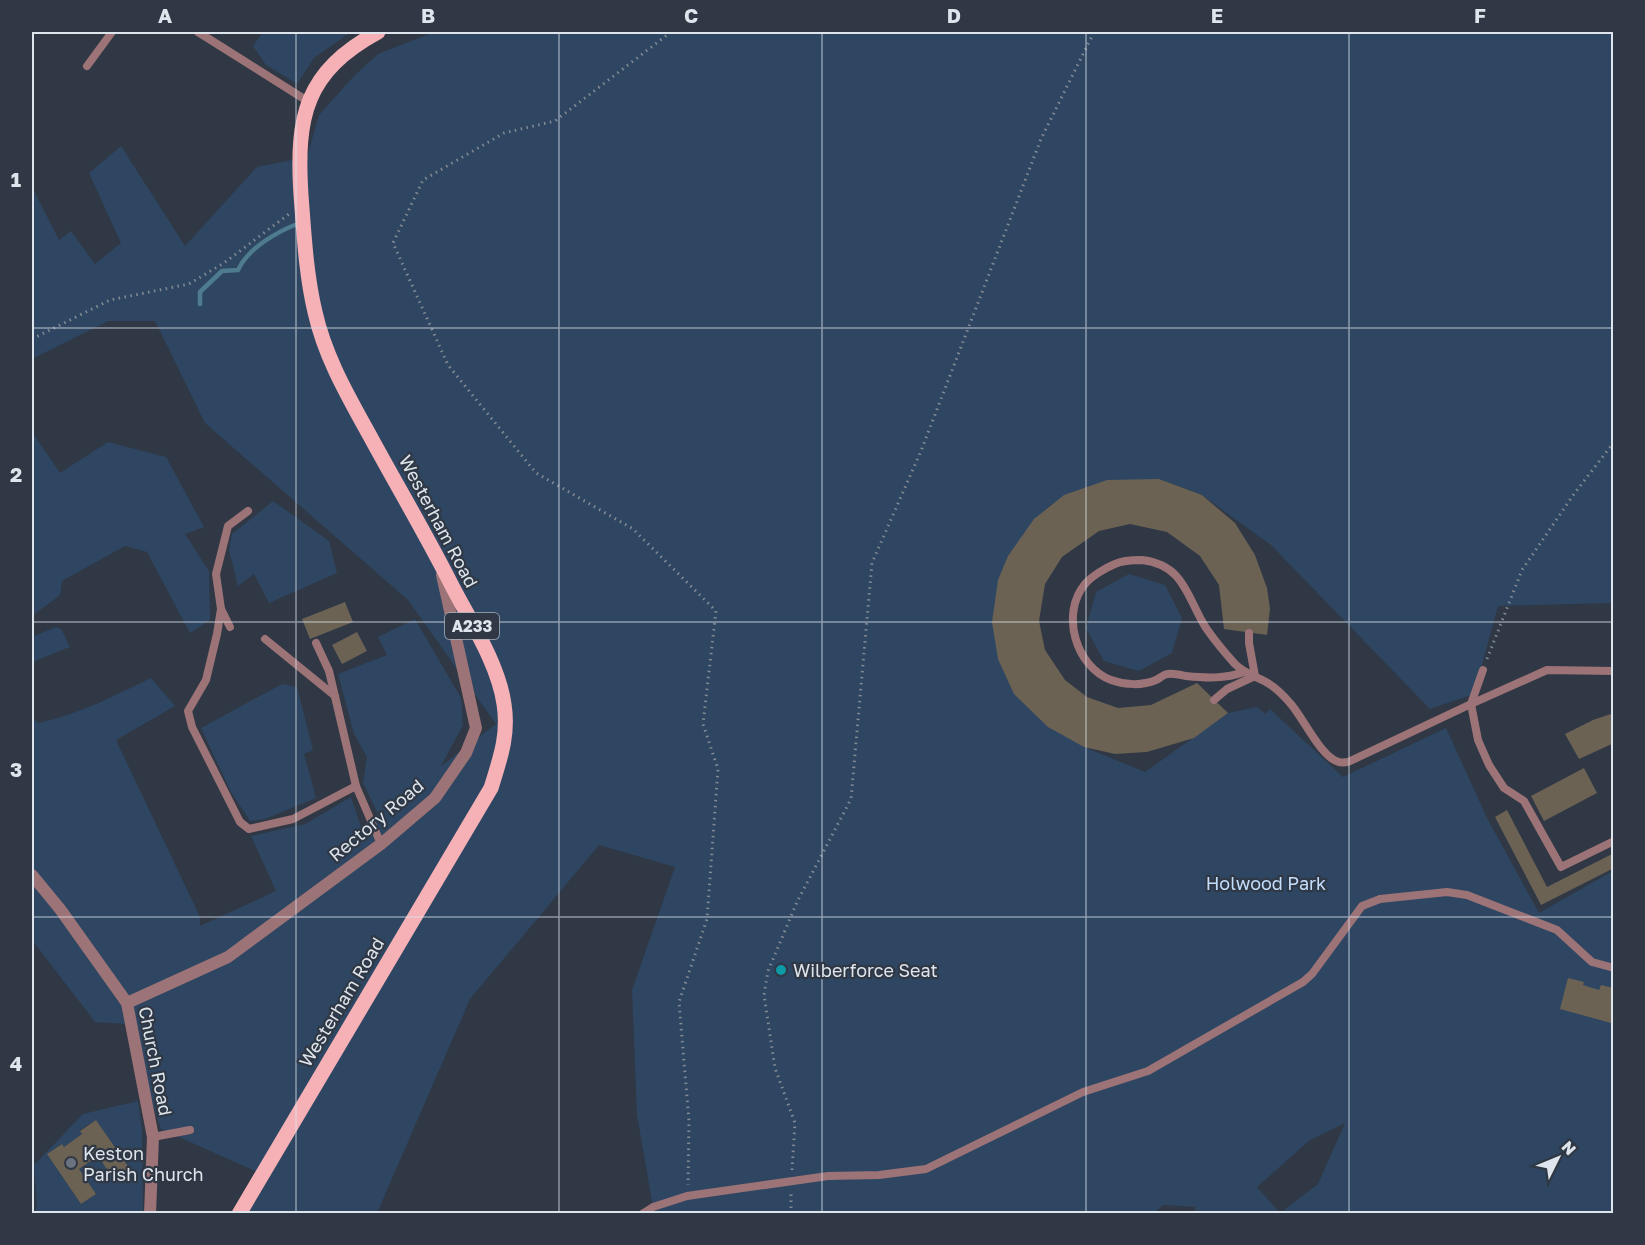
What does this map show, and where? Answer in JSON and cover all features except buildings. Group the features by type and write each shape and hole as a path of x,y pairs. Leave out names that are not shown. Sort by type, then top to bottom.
{"main road":[{"name":"Westerham Road","path":"239,1214 491,788 506,742 504,704 495,669 335,371 315,312 306,254 299,162 302,120 313,91 330,66 353,45 378,32"}],"street":[{"name":"Rectory Road","path":"127,1003 228,957 381,844 435,798 466,753 476,728 439,561"},
{"name":"Church Road","path":"32,875 60,909 127,1003 153,1137 150,1214"}],"lane":[{"path":"87,66 112,32"},
{"path":"198,32 309,102"},
{"path":"248,511 228,526 216,574 220,609 217,634 206,680 188,711 192,727 240,822 249,829 293,819 356,786"},
{"path":"1244,672 1230,677 1213,678 1168,673 1154,681 1140,684 1110,680 1093,669 1074,638 1073,619 1084,585 1117,562 1151,561 1169,569 1182,581 1213,638 1244,672 1270,684 1291,704 1327,755 1338,762 1348,762 1547,670 1614,671"},
{"path":"220,609 230,627"},
{"path":"1250,633 1249,643 1255,676"},
{"path":"265,639 335,696"},
{"path":"316,643 329,671 356,786 381,844"},
{"path":"1483,669 1471,704 1478,740 1489,765 1504,788 1524,801 1561,867 1614,841"},
{"path":"1214,700 1227,689 1255,676"},
{"path":"642,1214 653,1207 687,1196 828,1176 879,1175 926,1169 1083,1092 1148,1071 1303,982 1312,974 1362,906 1380,899 1447,892 1467,895 1557,930 1592,962 1614,968"},
{"path":"153,1137 190,1130"}],"path":[{"path":"671,32 555,121 504,133 423,180 393,243 448,364 536,473 633,529 716,611 703,724 718,769 706,919 680,1002 689,1121 687,1196"},
{"path":"791,1214 795,1123 775,1068 764,995 768,971 797,902 851,799 872,563 921,451 1041,139 1094,32"},
{"path":"32,339 110,300 189,284 224,263 284,217"},
{"path":"1483,669 1522,570 1614,442"}],"green space":[{"path":"263,32 351,32 314,58 297,84 266,65 253,46"},
{"name":"Holwood Park","path":"434,32 1613,32 1613,603 1498,606 1474,694 1430,709 1271,545 1202,495 1159,479 1050,505 1008,556 992,622 1015,694 1084,747 1145,772 1228,713 1257,707 1265,714 1270,709 1343,777 1446,728 1487,818 1539,913 1613,871 1613,1213 1194,1214 1196,1207 1163,1205 1153,1214 656,1213 653,1207 637,1115 632,990 675,867 599,845 470,999 377,1213 235,1213 257,1172 161,1129 126,1024 95,1022 32,940 32,718 39,723 68,715 151,678 175,706 116,740 200,917 200,926 276,891 251,836 305,824 351,797 361,827 378,814 363,783 367,757 354,734 338,674 387,655 378,637 415,619 461,698 463,725 441,766 496,724 408,600 205,423 155,321 108,321 32,359 32,187 59,240 71,231 95,264 121,243 89,173 121,146 185,246 257,167 307,157 319,115 354,76 378,54","holes":["1345,1123 1318,1184 1280,1213 1257,1187 1310,1140"]},
{"path":"32,432 60,473 108,442 166,457 204,527 185,534 209,571 210,620 190,633 147,552 125,546 62,581 60,595 32,616"},
{"path":"273,501 329,541 337,573 269,603 254,574 238,586 229,550 232,534"},
{"path":"1129,574 1165,585 1182,618 1172,653 1139,671 1104,661 1086,628 1096,592"},
{"path":"56,627 61,629 70,647 32,664 32,637"},
{"path":"282,684 297,687 313,750 304,754 316,798 265,819 250,821 231,792 201,728"},
{"path":"138,1101 142,1130 143,1213 35,1213 37,1204 34,1165 83,1114","holes":["96,1120 132,1172 116,1183 98,1156 79,1169 96,1194 81,1204 47,1154 62,1144 64,1147 82,1134 80,1130"]}],"waterway":[{"path":"200,304 200,292 222,271 238,270 249,254 264,241 300,223"}],"place":[{"name":"Wilberforce Seat","path":"781,970"},
{"name":"Keston Parish Church","path":"71,1163"}]}
